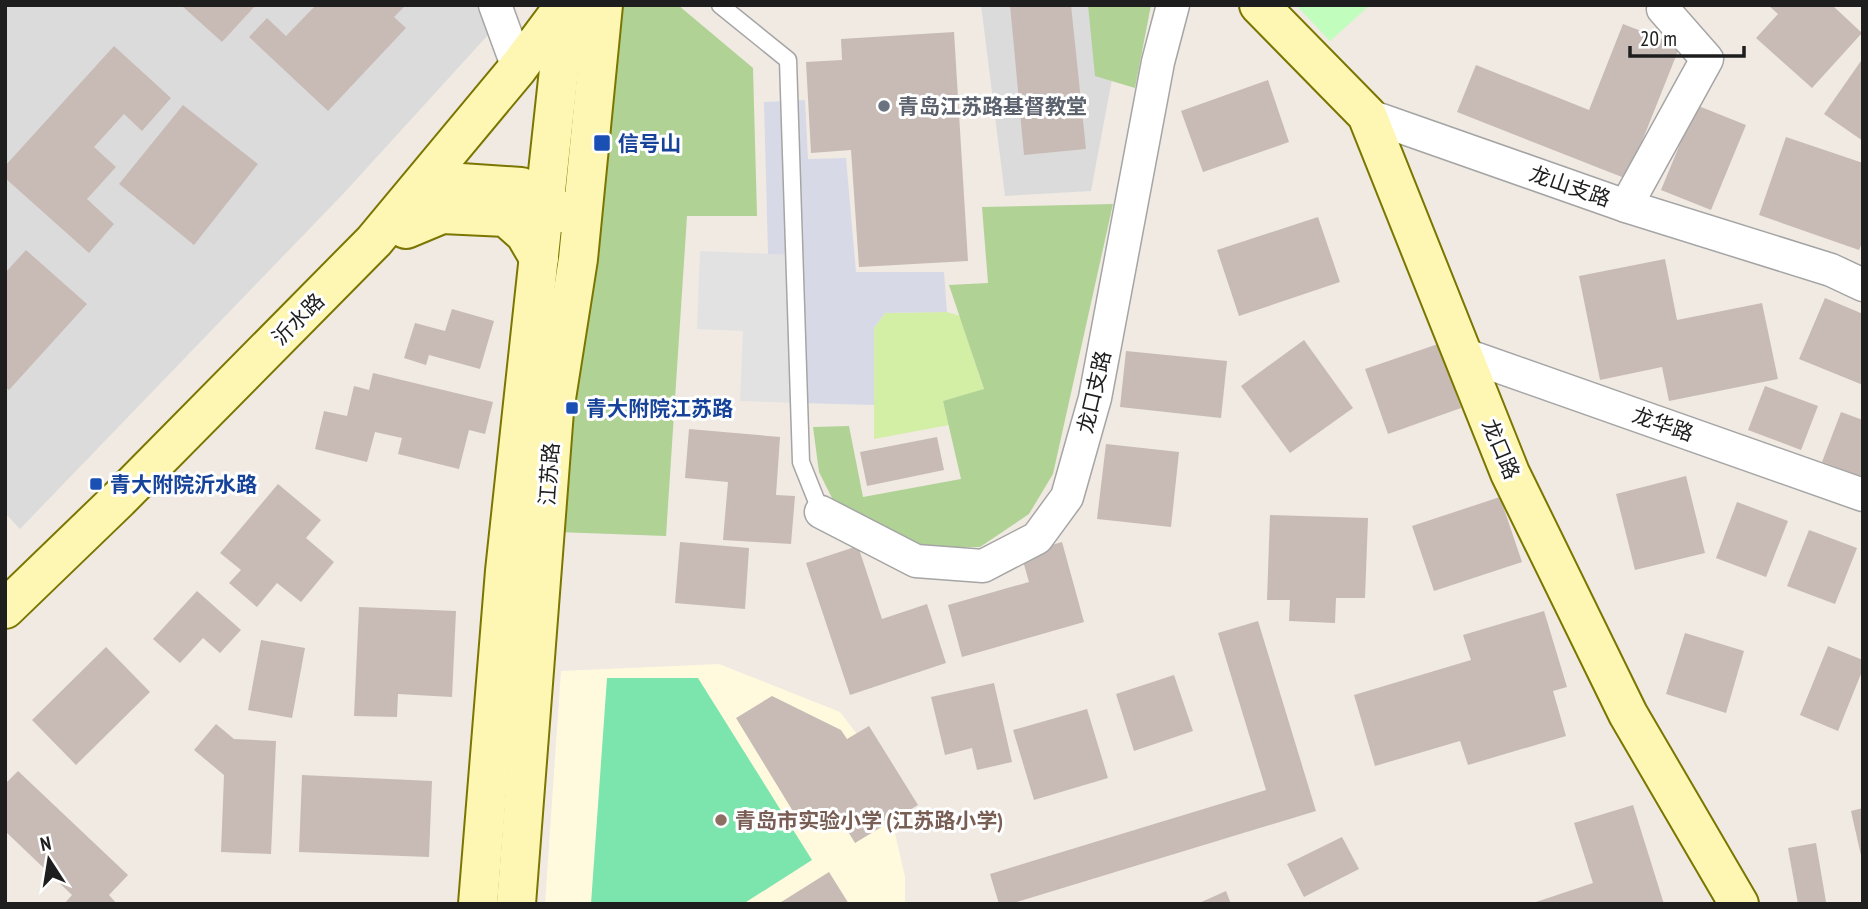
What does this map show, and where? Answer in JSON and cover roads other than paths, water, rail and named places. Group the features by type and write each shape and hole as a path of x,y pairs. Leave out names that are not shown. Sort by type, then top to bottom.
{"main road":[{"name":"沂水路","path":"5,609 119,499 374,241 518,68 565,5"},
{"name":"江苏路","path":"478,904 505,571 565,5"},
{"name":"江苏路","path":"516,904 554,411 578,259 603,5"},
{"name":"龙口路","path":"1259,5 1367,115 1510,473 1628,714 1739,904"},
{"path":"374,241 429,195 461,183 521,187 570,217 578,259"},
{"path":"374,241 442,214 506,217 526,234 539,258"}],"street":[{"path":"495,5 518,68"},
{"name":"龙口支路","path":"821,512 916,561 984,566 1037,538 1067,498 1095,398 1158,62 1173,5"},
{"name":"龙山支路","path":"1367,115 1626,206 1707,59 1663,9 1667,5"},
{"path":"1626,206 1831,270 1863,285"},
{"name":"龙华路","path":"1463,354 1863,495"}],"lane":[{"path":"719,5 788,60 801,462 821,512"}],"place":[{"name":"青岛江苏路基督教堂","path":"884,106"},
{"name":"信号山","path":"602,143"},
{"name":"青大附院江苏路","path":"572,408"},
{"name":"青大附院沂水路","path":"96,484"},
{"name":"青岛市实验小学 (江苏路小学)","path":"721,820"}]}
